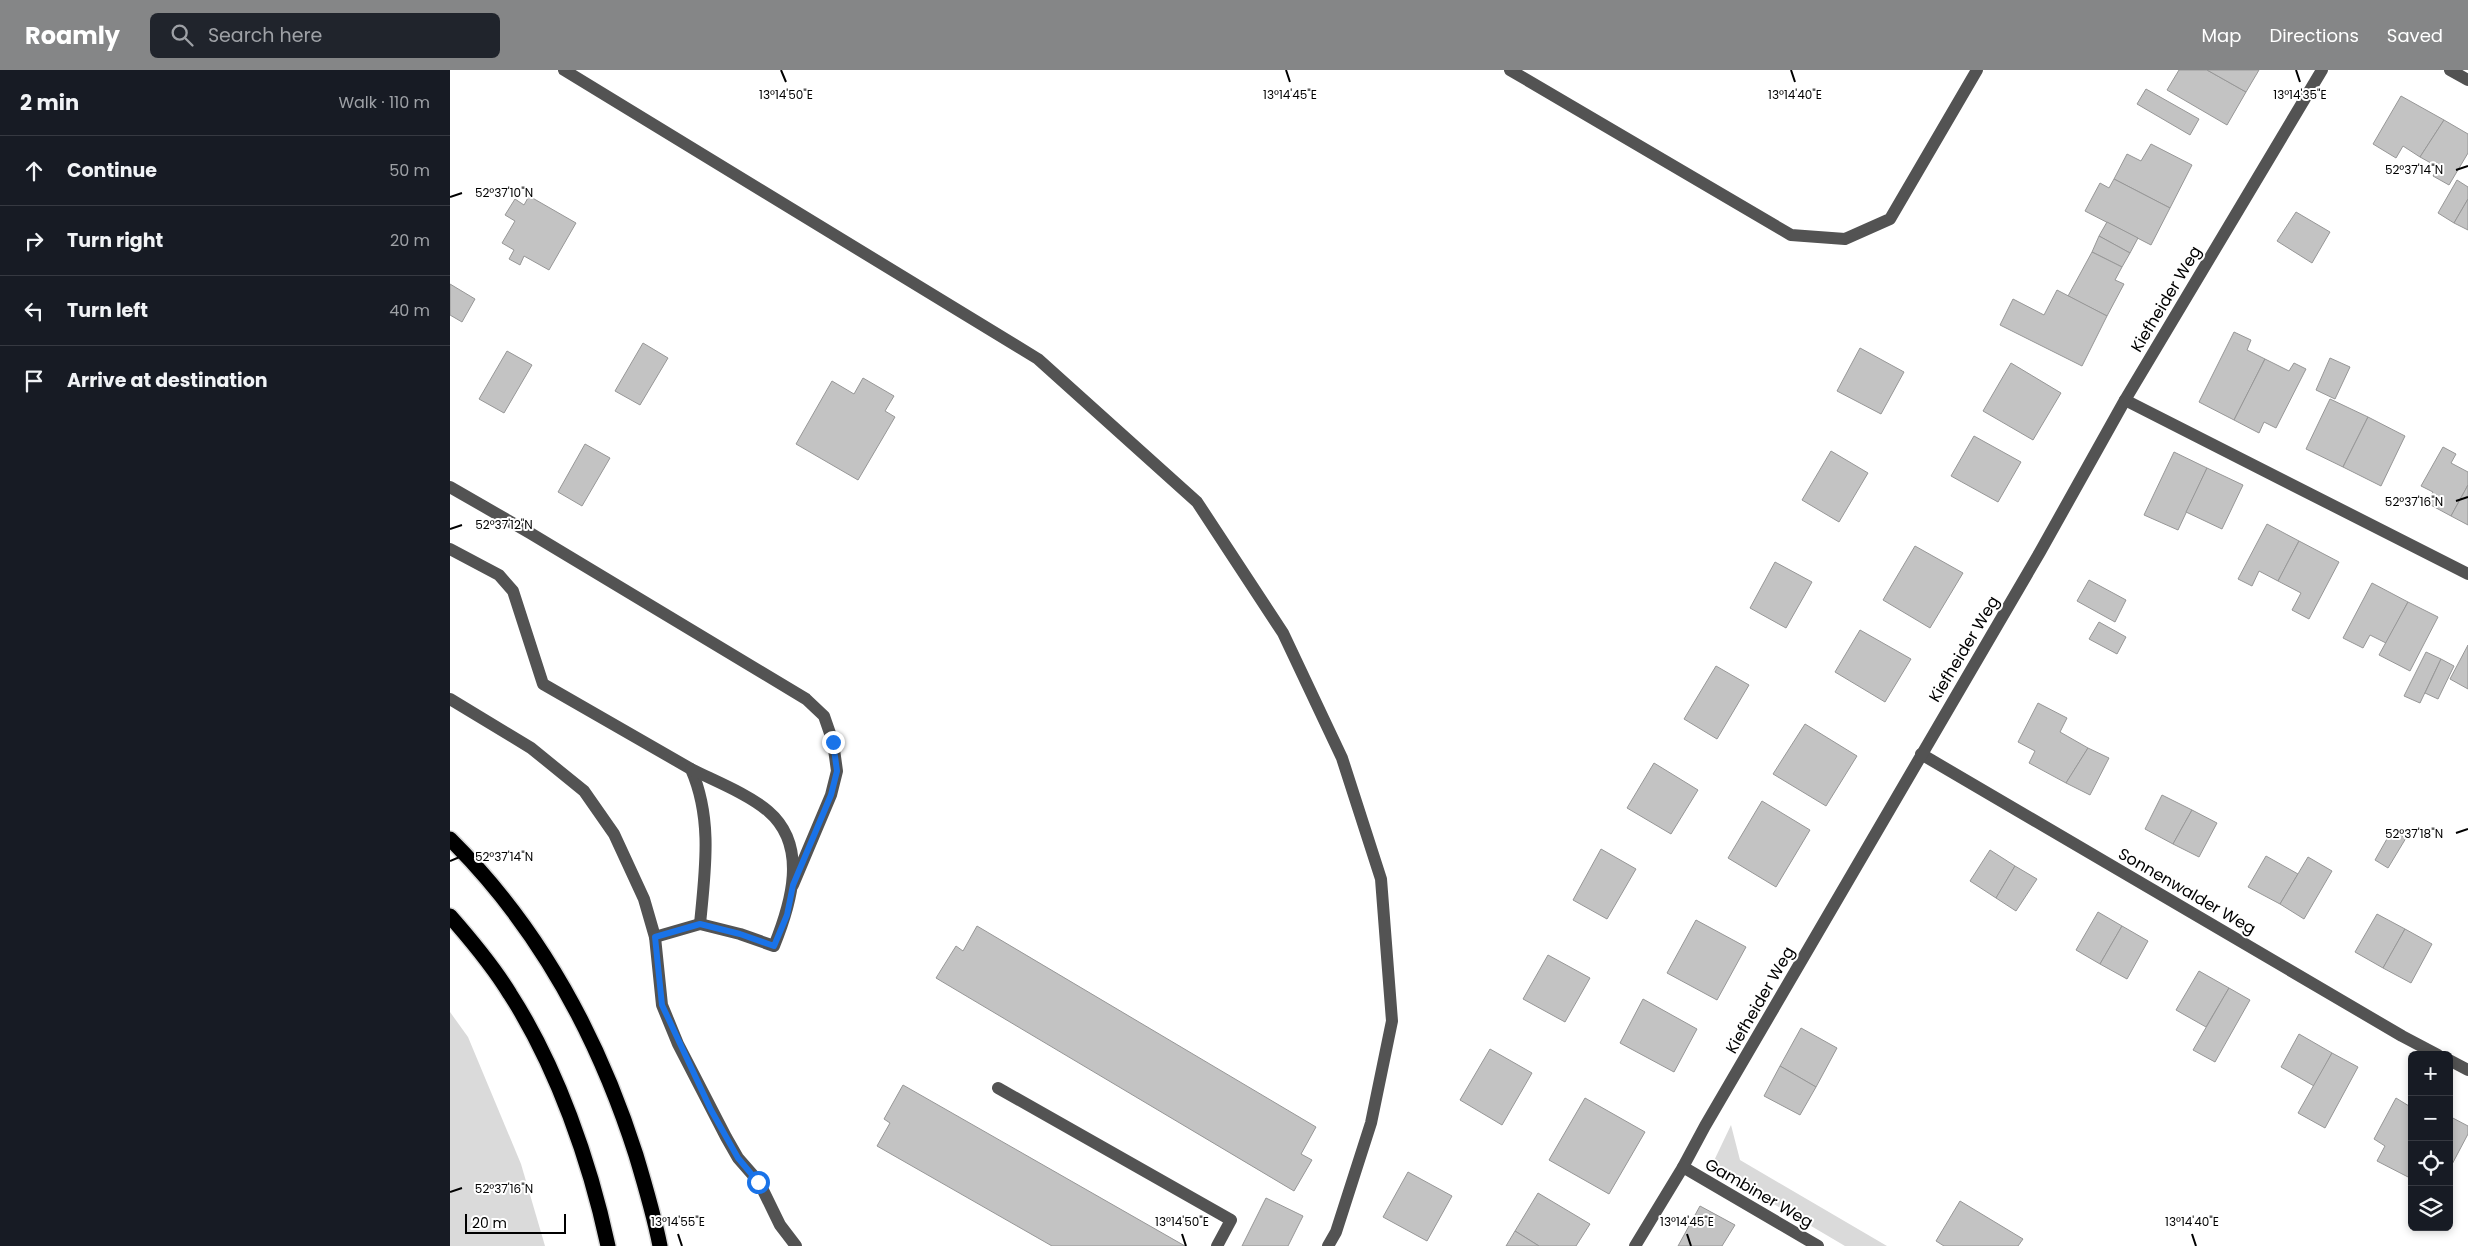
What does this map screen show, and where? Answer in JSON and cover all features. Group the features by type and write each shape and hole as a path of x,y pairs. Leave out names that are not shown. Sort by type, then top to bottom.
{"highway":[{"path":"450,839 473,862 508,904 538,945 574,1002 620,1103 644,1183 660,1246"},
{"path":"450,916 475,945 510,994 532,1031 577,1133 602,1216 608,1246"}],"street":[{"path":"564,70 1038,358 1197,502 1283,633 1342,758 1381,879 1392,1021 1371,1123 1336,1232 1328,1246"},
{"path":"1510,70 1791,235 1845,239 1890,219 1977,70"},
{"name":"Kiefheider Weg","path":"1635,1246 1683,1167 1921,754 2040,552 2125,400 2322,70"},
{"path":"2450,70 2468,80"},
{"path":"2125,400 2468,574"},
{"path":"450,488 530,533 797,694 824,716 833,742 837,771 831,795 793,885"},
{"path":"450,549 499,575 513,591 543,684 768,812 788,836 793,860 793,885 787,915 774,946 740,934 700,924 655,937"},
{"path":"450,699 531,748 584,791 614,834 644,899 655,937 662,1005 678,1044 738,1158 758,1182 780,1225 796,1246"},
{"name":"Sonnenwalder Weg","path":"1921,754 2431,1051"},
{"path":"691,769 700,789 706,820 706,854 700,924"},
{"path":"2453,1062 2468,1070"},
{"path":"998,1088 1231,1220 1217,1246"},
{"name":"Gambiner Weg","path":"1683,1167 1818,1246"}],"shaded area":[{"path":"450,1012 468,1037 521,1164 545,1246 450,1246"},
{"path":"1731,1125 1740,1160 1887,1246 1845,1246 1711,1167"}],"building":[{"path":"2179,70 2207,70 2246,92 2227,125 2167,90"},
{"path":"2207,70 2259,70 2246,92"},
{"path":"2146,89 2199,119 2190,135 2137,104"},
{"path":"2401,96 2444,120 2420,157 2403,146 2396,158 2373,144"},
{"path":"2444,120 2468,134 2468,153 2449,185 2433,176 2438,167 2420,157"},
{"path":"2151,144 2192,165 2170,208 2114,179 2127,154 2141,161"},
{"path":"2114,179 2170,208 2151,245 2085,211 2100,183 2109,188"},
{"path":"2457,180 2468,187 2468,199 2454,223 2438,213"},
{"path":"529,196 576,223 549,270 524,256 520,265 509,259 514,250 502,243 515,221 505,215 515,199 524,205"},
{"path":"2468,199 2468,230 2454,223"},
{"path":"2296,212 2330,232 2312,263 2277,241"},
{"path":"2107,222 2138,238 2130,253 2099,236"},
{"path":"2099,236 2130,253 2122,267 2092,252"},
{"path":"2092,252 2122,267 2115,280 2124,284 2107,316 2068,296"},
{"path":"450,284 475,299 462,322 450,315"},
{"path":"2057,290 2107,316 2082,366 2000,325 2013,299 2044,315"},
{"path":"2234,332 2251,340 2247,350 2265,359 2234,420 2199,402"},
{"path":"643,343 668,358 640,405 615,391"},
{"path":"1860,348 1904,372 1881,414 1837,391"},
{"path":"507,351 532,365 504,413 479,399"},
{"path":"2330,358 2350,367 2335,399 2316,390"},
{"path":"2265,359 2289,371 2294,363 2306,369 2276,428 2264,422 2259,433 2234,420"},
{"path":"2011,363 2061,393 2033,440 1983,411"},
{"path":"863,378 894,396 885,411 895,417 858,480 796,444 832,381 854,394"},
{"path":"2330,399 2368,417 2343,467 2306,449"},
{"path":"2368,417 2405,436 2381,486 2343,467"},
{"path":"1974,436 2021,462 1998,502 1951,476"},
{"path":"585,444 610,458 582,506 558,492"},
{"path":"2443,447 2456,454 2451,463 2468,472 2468,485 2451,516 2427,503 2433,492 2421,486"},
{"path":"1831,451 1868,473 1839,522 1802,500"},
{"path":"2174,452 2207,468 2178,530 2144,515"},
{"path":"2207,468 2243,485 2222,529 2186,512"},
{"path":"2468,485 2468,525 2451,516"},
{"path":"2267,524 2299,541 2278,581 2259,571 2252,586 2238,579"},
{"path":"2299,541 2339,562 2309,619 2292,610 2301,593 2278,581"},
{"path":"1915,546 1963,573 1930,628 1883,600"},
{"path":"1775,562 1812,582 1786,628 1750,608"},
{"path":"2089,580 2126,600 2115,622 2077,601"},
{"path":"2372,583 2408,602 2386,643 2370,635 2363,648 2343,638"},
{"path":"2408,602 2438,617 2410,671 2379,655"},
{"path":"2099,622 2126,637 2117,654 2089,639"},
{"path":"1860,630 1911,659 1885,702 1835,672"},
{"path":"2468,645 2468,689 2450,679"},
{"path":"2426,652 2441,659 2420,703 2404,696"},
{"path":"2441,659 2454,666 2438,699 2425,693"},
{"path":"1716,666 1749,685 1717,739 1684,719"},
{"path":"2038,703 2067,718 2060,732 2088,748 2066,783 2029,763 2035,751 2018,742"},
{"path":"1805,724 1857,756 1826,806 1773,774"},
{"path":"2088,748 2109,758 2090,795 2066,783"},
{"path":"1654,763 1698,790 1671,834 1627,808"},
{"path":"2162,795 2192,810 2173,844 2145,829"},
{"path":"1762,801 1810,830 1776,887 1728,858"},
{"path":"2192,810 2217,823 2199,857 2173,844"},
{"path":"2392,830 2406,838 2388,868 2375,860"},
{"path":"1601,849 1636,869 1607,919 1573,900"},
{"path":"1990,850 2015,866 1996,898 1970,881"},
{"path":"2266,856 2298,874 2280,904 2248,887"},
{"path":"2308,857 2332,871 2304,919 2280,904"},
{"path":"2015,866 2037,879 2016,911 1996,898"},
{"path":"2098,912 2122,926 2100,964 2076,950"},
{"path":"2377,914 2405,929 2383,968 2355,952"},
{"path":"1696,920 1746,947 1717,1000 1667,973"},
{"path":"977,926 1316,1127 1301,1154 1312,1160 1294,1191 936,978 956,946 963,951"},
{"path":"2122,926 2148,941 2127,979 2100,964"},
{"path":"2405,929 2432,944 2411,983 2383,968"},
{"path":"1548,955 1590,978 1565,1022 1523,999"},
{"path":"2199,971 2229,988 2206,1027 2176,1010"},
{"path":"2229,988 2250,1000 2215,1062 2193,1050"},
{"path":"1643,999 1697,1029 1674,1072 1620,1043"},
{"path":"1801,1028 1837,1048 1816,1087 1780,1066"},
{"path":"2299,1034 2332,1053 2314,1086 2281,1067"},
{"path":"1490,1049 1532,1073 1502,1125 1460,1100"},
{"path":"2332,1053 2358,1067 2325,1128 2298,1113"},
{"path":"1780,1066 1816,1087 1800,1115 1764,1096"},
{"path":"903,1085 1185,1246 1052,1246 877,1146 890,1123 884,1119"},
{"path":"1585,1098 1645,1132 1609,1194 1549,1160"},
{"path":"2396,1098 2408,1105 2408,1177 2377,1161 2385,1146 2374,1139"},
{"path":"2453,1118 2468,1126 2468,1134 2453,1162"},
{"path":"1408,1172 1452,1196 1427,1241 1383,1217"},
{"path":"1538,1193 1590,1224 1576,1246 1539,1246 1515,1231"},
{"path":"1266,1198 1303,1216 1288,1246 1242,1246"},
{"path":"1960,1201 2023,1239 2018,1246 1944,1246 1936,1241"},
{"path":"1700,1206 1735,1225 1722,1246 1678,1246"},
{"path":"1515,1231 1539,1246 1506,1246"}],"route":[{"path":"758,1182 738,1158 711,1110 678,1044 662,1005 657,977 655,937 700,924 740,934 774,946 787,915 793,885 831,795 837,771 833,742"}]}
